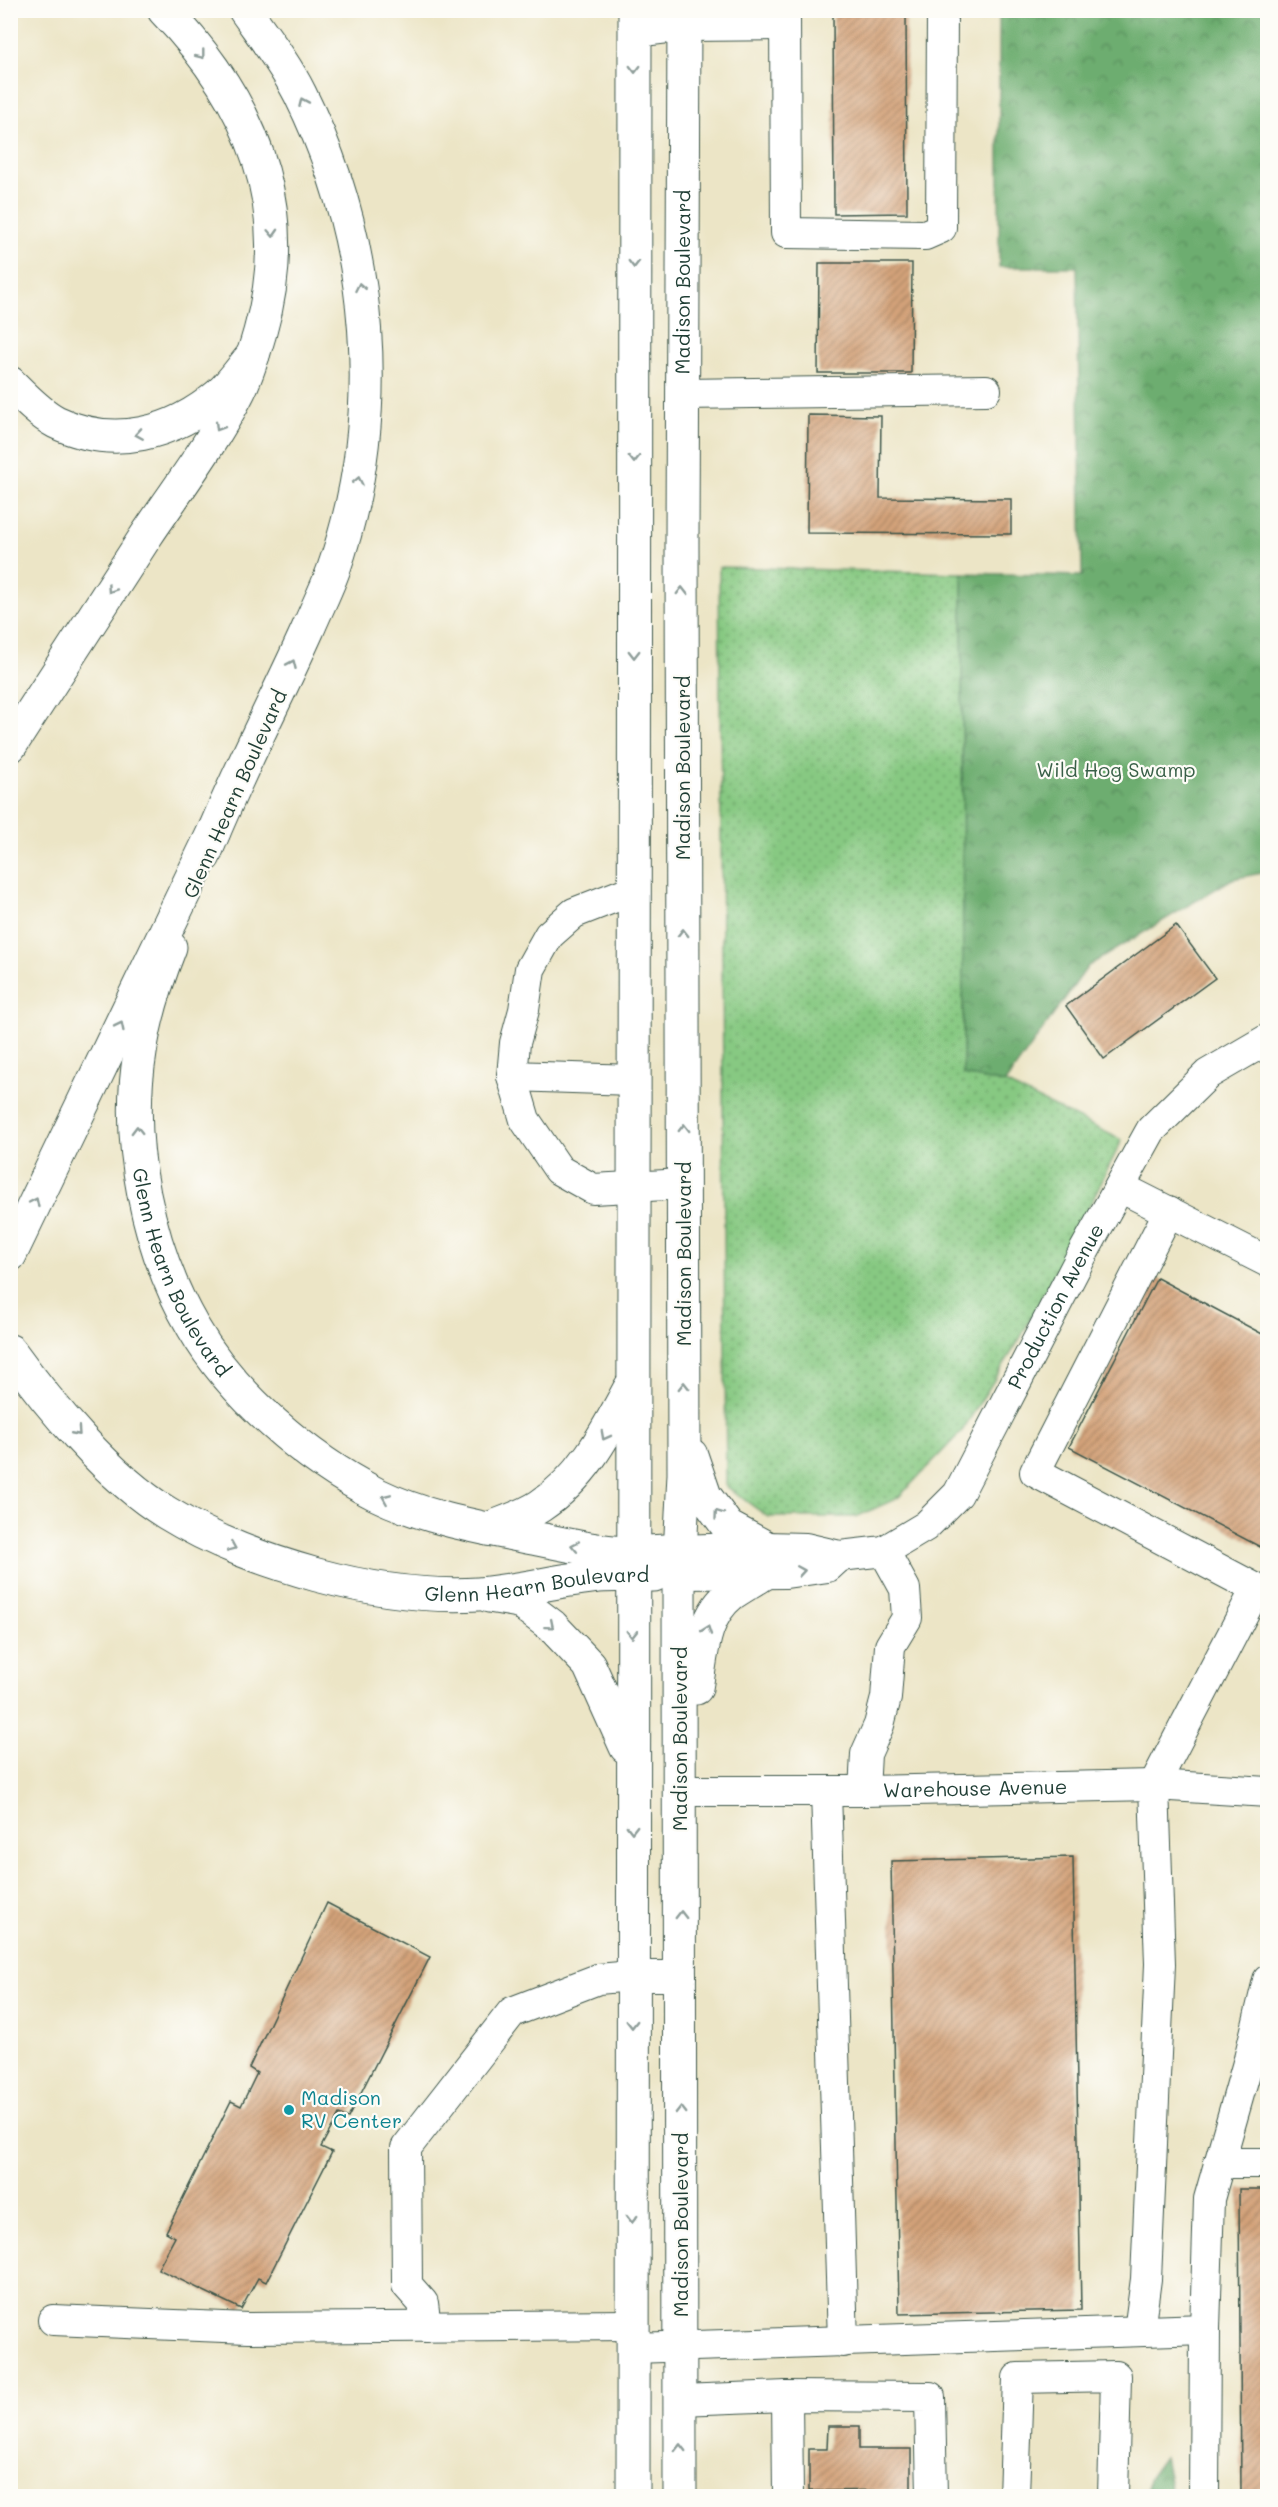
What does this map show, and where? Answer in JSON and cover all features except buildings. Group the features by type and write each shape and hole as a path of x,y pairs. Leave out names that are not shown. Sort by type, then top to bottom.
{"main road":[{"path":"10,746 96,611 214,435 238,394 253,355 270,298 273,271 272,216 264,176 252,137 234,101 206,60 164,10"},
{"name":"Glenn Hearn Boulevard","path":"245,10 272,48 299,93 323,146 345,208 364,308 367,346 365,422 361,464 351,518 333,573 274,706 214,831 168,951 140,1054 136,1100 137,1147 155,1237 171,1284 194,1329 222,1367 254,1404 289,1438 376,1493 423,1514 595,1550 632,1564"},
{"name":"Madison Boulevard","path":"680,2496 680,1562 684,1434 682,394 684,18"},
{"path":"633,2496 635,21"},
{"path":"10,383 56,422 82,431 110,436 140,436 184,421 221,393 253,355"},
{"path":"10,1255 214,831"},
{"name":"Glenn Hearn Boulevard","path":"10,1351 38,1389 96,1453 135,1489 164,1512 232,1547 269,1561 371,1587 439,1594 479,1594 599,1576 632,1564 680,1562"},
{"path":"488,1529 539,1507 571,1481 599,1446 633,1384"},
{"path":"681,1791 705,1633 714,1612 764,1560 728,1527 705,1496 684,1434"},
{"path":"479,1594 519,1601 552,1626 589,1665 632,1763"}],"street":[{"path":"635,21 684,18 785,18 786,233 925,235 941,228 942,10"},
{"path":"682,394 986,390"},
{"path":"633,890 574,913 549,935 530,969 524,1010 515,1043 512,1076 525,1120 559,1170 593,1189 684,1184"},
{"name":"Production Avenue","path":"680,1562 764,1560 786,1574 828,1567 840,1556 884,1551 926,1526 957,1494 1151,1130 1208,1074 1268,1039"},
{"path":"512,1076 633,1080"},
{"path":"1120,1187 1268,1262"},
{"path":"1139,2331 1146,2280 1160,1964 1154,1785 1261,1593 1035,1472 1169,1211"},
{"path":"864,1791 866,1754 879,1725 886,1698 890,1646 907,1618 904,1589 884,1551"},
{"name":"Warehouse Avenue","path":"681,1791 864,1791 1154,1785 1268,1792"},
{"path":"826,1791 843,2342"},
{"path":"426,2327 423,2303 407,2285 406,2148 512,2013 598,1979 681,1976"},
{"path":"1204,2496 1205,2329 1209,2199 1249,2059 1268,1980"},
{"path":"1219,2163 1268,2163"},
{"path":"53,2320 248,2328 426,2327 633,2337 681,2348 1205,2329"},
{"path":"1014,2496 1018,2378 1116,2376 1113,2496"},
{"path":"680,2400 787,2396 930,2397 932,2496"},
{"path":"787,2396 788,2496"}],"green space":[{"name":"Wild Hog Swamp","path":"999,11 1268,11 1267,872 1232,879 1088,966 1005,1083 963,1075 962,573 1082,576 1077,267 999,267"},
{"path":"719,567 962,573 963,1075 1005,1083 1122,1140 1018,1342 962,1431 898,1498 856,1517 768,1517 726,1486"},
{"path":"1164,2457 1172,2496 1146,2496 1148,2479"}],"place":[{"name":"Madison RV Center","path":"289,2110"}]}
